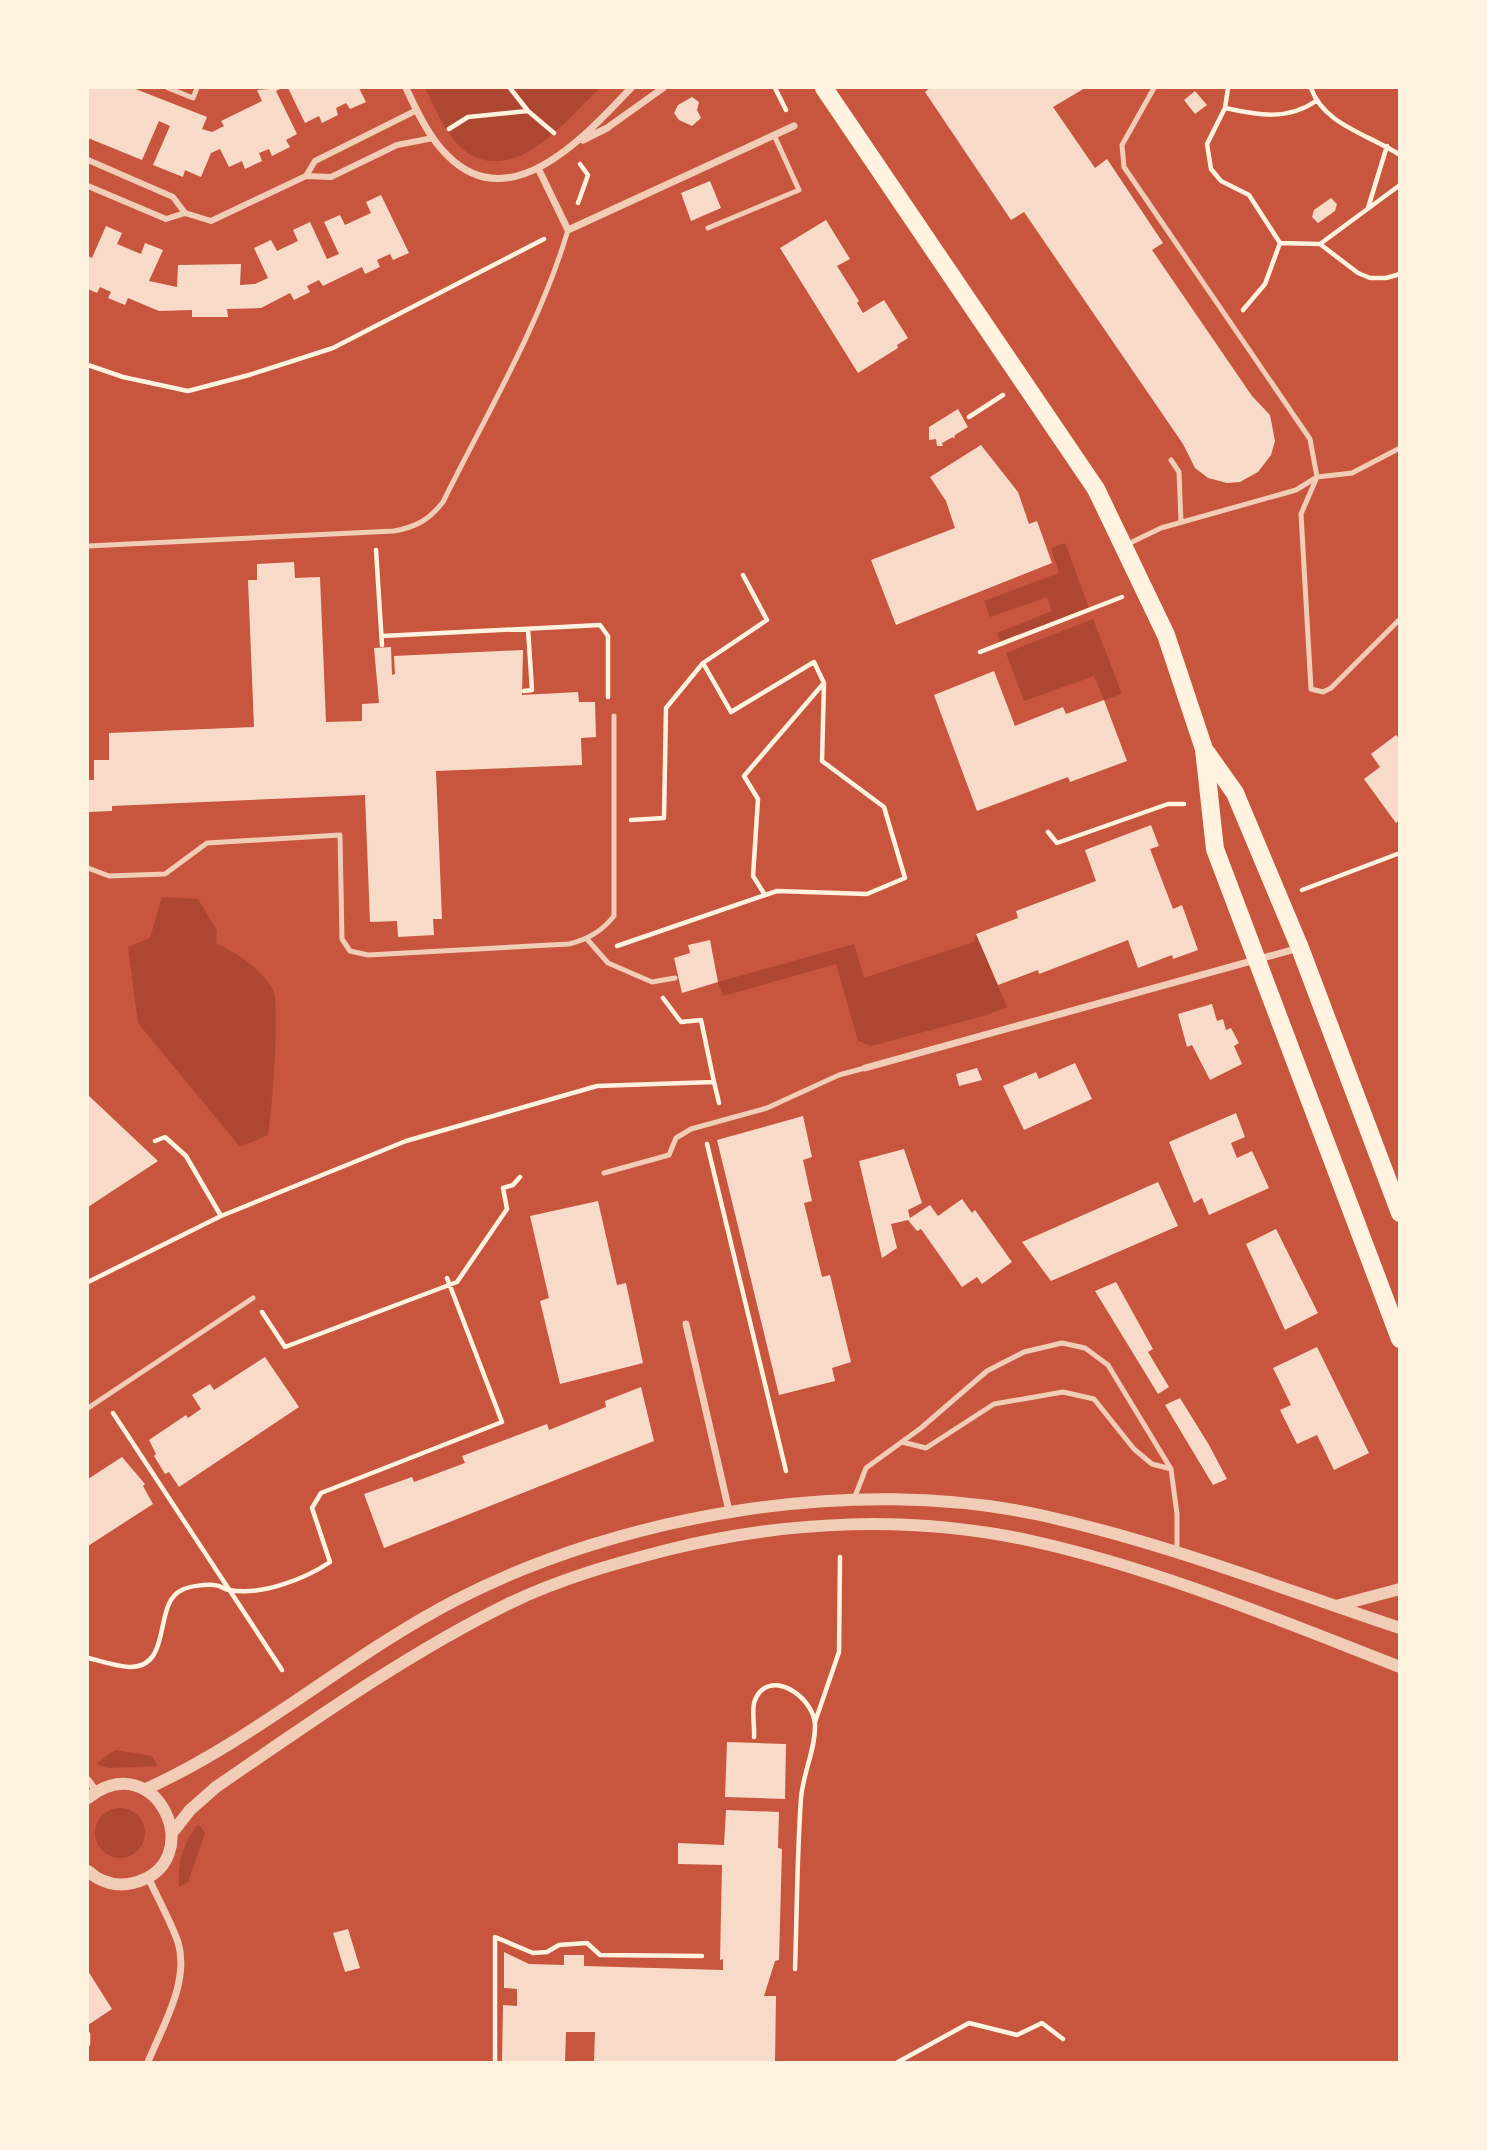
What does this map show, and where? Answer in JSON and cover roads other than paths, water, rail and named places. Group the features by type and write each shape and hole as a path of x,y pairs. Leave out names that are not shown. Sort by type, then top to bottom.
{"main road":[{"path":"824,88 1096,489 1166,635 1204,749 1215,849 1399,1339"},
{"path":"1204,749 1235,793 1300,948 1399,1213"}],"street":[{"path":"406,88 433,138 449,157 467,170 487,177 510,176 538,169 579,141 607,128 663,88"},
{"path":"579,141 631,88"},
{"path":"811,88 836,106"},
{"path":"306,176 315,161 417,110"},
{"path":"538,169 568,230 794,126"},
{"path":"88,186 166,219 185,213 211,221 306,176 331,177 397,145 433,138"},
{"path":"88,160 173,197 185,213"},
{"path":"865,1068 1300,948"},
{"path":"686,1324 729,1511"},
{"path":"146,1789 227,1744 402,1630 502,1578 558,1556 729,1511 853,1501 958,1504 1036,1514 1177,1551 1399,1629"},
{"path":"88,1871 101,1880 125,1885 148,1877 166,1858 172,1833 200,1799 433,1643 512,1602 606,1565 710,1540 791,1527 873,1524 953,1529 1031,1541 1149,1572 1399,1667"},
{"path":"1335,1606 1399,1589"},
{"path":"88,1780 92,1794 120,1784 146,1789 165,1807 172,1833"},
{"path":"148,1877 178,1944 181,1967 177,1990 148,2063"},
{"path":"88,1885 101,1880"}],"lane":[{"path":"168,88 193,98 197,88"},
{"path":"1154,88 1122,145 1122,160 1229,323 1310,439 1317,477 1301,514 1311,689 1323,692 1331,688 1399,620"},
{"path":"708,228 799,191 774,135"},
{"path":"88,546 374,532 414,528 432,517 443,502 530,330 554,276 568,230"},
{"path":"1123,547 1161,528 1296,490 1317,477 1352,473 1399,448"},
{"path":"1171,460 1179,472 1181,522"},
{"path":"88,868 108,876 165,874 206,843 340,835 342,939 350,951 368,956 569,944 587,939 604,929 614,916 614,716"},
{"path":"587,939 608,963 652,982 675,978"},
{"path":"604,1173 669,1155 676,1138 704,1126 767,1108 839,1075 865,1068"},
{"path":"88,1408 253,1298"},
{"path":"853,1501 866,1468 902,1442 987,1371 1024,1352 1062,1343 1085,1348 1108,1365 1171,1469 1177,1514 1177,1551"},
{"path":"902,1442 926,1448 994,1404 1063,1392 1094,1399 1134,1449 1152,1464 1171,1469"}]}
